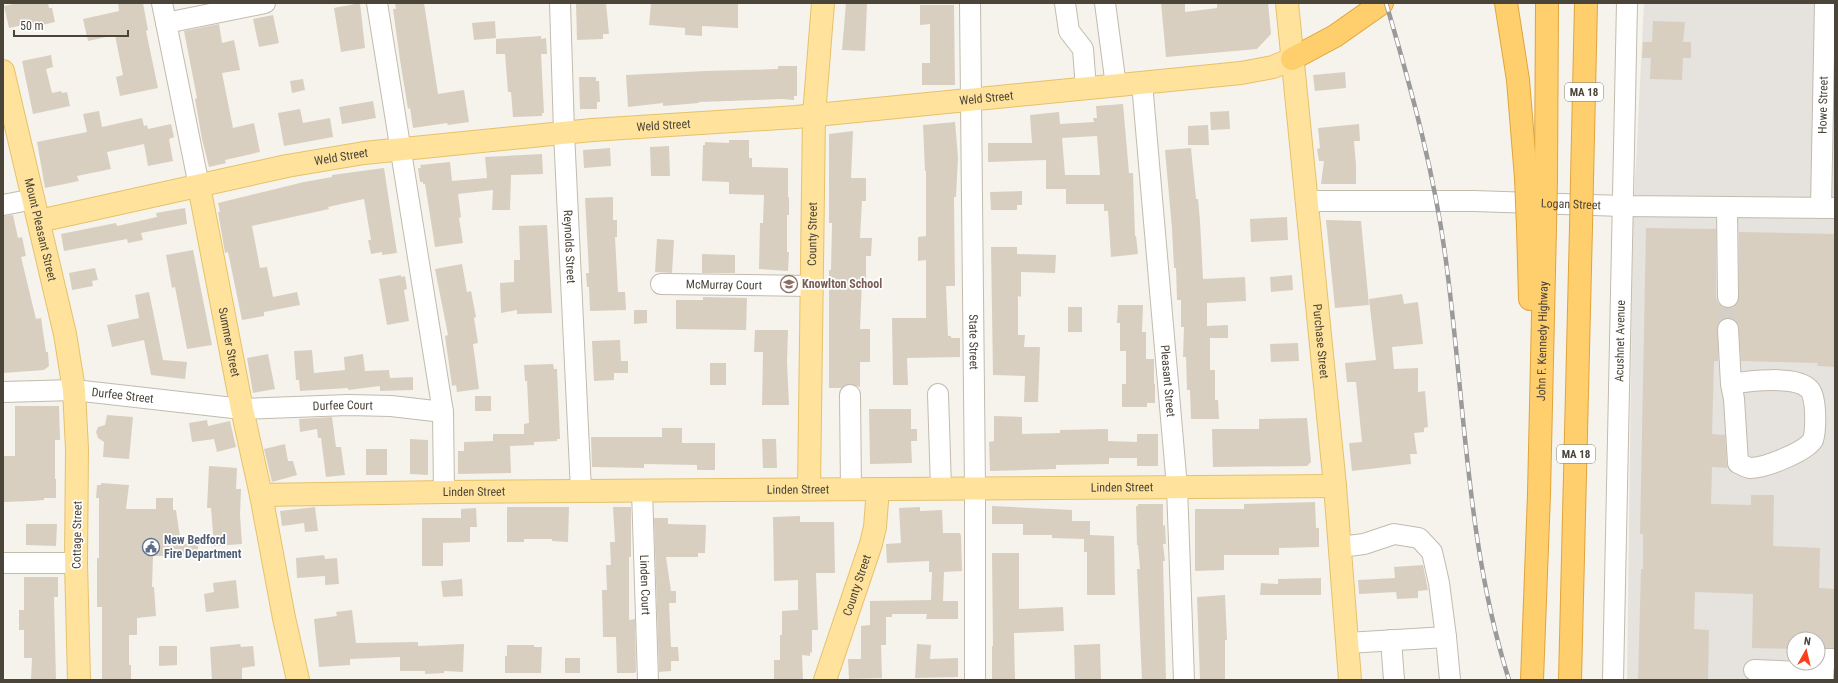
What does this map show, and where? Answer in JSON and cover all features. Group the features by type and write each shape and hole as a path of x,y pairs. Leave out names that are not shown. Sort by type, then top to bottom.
{"highway":[{"path":"1292,59 1335,36 1382,3"},
{"path":"1506,3 1536,179"},
{"name":"John F. Kennedy Highway","path":"1532,680 1541,410 1536,179 1547,3"},
{"name":"MA 18","path":"1570,680 1586,3"}],"main road":[{"name":"County Street","path":"809,489 814,115 824,3"},
{"name":"Purchase Street","path":"1287,3 1335,486 1350,680"},
{"name":"Weld Street","path":"39,221 313,160 400,149 564,132 814,115 1252,72 1273,67 1292,59"},
{"name":"Mount Pleasant Street","path":"3,71 65,334 74,390"},
{"name":"Summer Street","path":"199,186 242,409 261,495 284,618 298,680"},
{"name":"Cottage Street","path":"74,390 78,478 76,563 79,680"},
{"name":"Linden Street","path":"261,495 642,490 1335,486"},
{"name":"County Street","path":"825,680 871,544 875,527 878,489"}],"street":[{"name":"Summer Street","path":"162,3 199,186"},
{"path":"166,23 265,3"},
{"path":"377,3 443,412 444,492"},
{"name":"Reynolds Street","path":"560,3 564,132 581,491"},
{"name":"State Street","path":"970,3 975,488 975,680"},
{"path":"1065,3 1069,31 1083,49 1086,88"},
{"path":"1105,3 1116,86"},
{"name":"Acushnet Avenue","path":"1613,680 1627,3"},
{"name":"Howe Street","path":"1824,3 1829,81 1828,208"},
{"path":"1077,41 1109,37"},
{"name":"Pleasant Street","path":"1142,83 1178,487 1184,680"},
{"path":"3,206 34,199"},
{"name":"Logan Street","path":"1306,201 1474,201 1623,206 1828,208"},
{"path":"1727,207 1728,297"},
{"name":"McMurray Court","path":"661,284 811,286"},
{"path":"1728,329 1731,384 1734,399 1738,464 1749,468 1764,466 1804,449 1813,440 1814,406 1811,390 1804,384 1762,380 1731,384"},
{"name":"Durfee Street","path":"3,392 74,390 242,409"},
{"path":"938,394 941,488"},
{"path":"850,395 851,489"},
{"name":"Durfee Court","path":"242,409 348,405 391,406 443,412"},
{"name":"Linden Court","path":"642,490 648,680"},
{"path":"1340,547 1364,544 1394,534 1419,538 1432,552 1439,583 1450,680"},
{"path":"3,563 76,563"},
{"path":"1347,643 1446,637"},
{"path":"1391,640 1394,680"},
{"path":"1754,670 1781,676 1827,670"}],"shaded area":[{"path":"1644,3 1835,3 1835,680 1627,680 1633,221"}],"building":[{"path":"18,3 48,3 49,8 52,8 55,22 38,26 37,22 9,28 4,6"},
{"path":"118,3 143,3 148,30 146,31 158,88 120,96 116,77 123,75 115,35 88,41 83,19 119,11"},
{"path":"360,3 365,48 341,52 334,8"},
{"path":"395,3 424,3 438,94 464,90 469,122 448,125 447,123 413,128 410,108 408,109 400,60 393,9 396,9"},
{"path":"576,3 606,3 609,34 603,34 603,39 577,40"},
{"path":"651,3 738,3 738,28 702,26 702,36 685,35 685,28 649,25"},
{"path":"846,3 867,3 865,51 842,50"},
{"path":"1161,3 1185,3 1185,12 1217,8 1217,3 1268,3 1271,34 1257,49 1166,57"},
{"path":"920,5 954,5 955,85 922,85 922,63 930,63 930,24 920,25"},
{"path":"273,15 279,43 259,47 253,19"},
{"path":"495,21 496,38 474,40 472,23"},
{"path":"1653,21 1685,22 1683,42 1691,42 1691,58 1683,58 1682,80 1650,79 1651,58 1642,58 1643,42 1652,42"},
{"path":"219,24 222,43 234,40 240,70 222,73 233,128 254,123 260,152 225,160 226,163 209,167 202,139 195,99 197,98 184,31"},
{"path":"541,36 541,39 546,38 547,54 541,54 544,113 542,113 542,116 513,117 511,92 508,92 505,54 496,54 496,39"},
{"path":"51,55 53,67 46,69 52,93 61,91 62,93 67,92 70,106 33,114 22,61"},
{"path":"778,66 797,66 797,96 794,96 794,100 782,99 699,102 663,106 663,103 628,107 626,75 778,69"},
{"path":"1345,72 1346,88 1315,91 1313,75"},
{"path":"579,77 596,77 596,81 599,81 600,102 597,102 597,109 580,109"},
{"path":"303,79 305,90 292,93 290,81"},
{"path":"373,101 376,118 342,124 339,107"},
{"path":"1123,104 1129,173 1133,173 1135,236 1138,254 1111,257 1108,211 1104,211 1104,204 1066,204 1066,189 1046,189 1046,160 988,162 988,143 1032,143 1030,115 1059,112 1060,124 1094,122 1093,118 1097,118 1096,106","holes":["1097,136 1100,175 1065,175 1062,138"]},
{"path":"300,109 303,123 330,118 333,137 284,146 278,113"},
{"path":"99,111 102,127 142,118 144,126 147,125 148,129 171,124 174,137 169,139 173,161 148,166 144,144 107,152 111,169 77,176 79,181 45,188 37,142 87,132 83,114"},
{"path":"1229,111 1230,129 1211,130 1210,112"},
{"path":"955,122 958,157 956,197 954,197 955,286 946,286 948,336 951,336 951,338 960,338 960,357 907,358 908,385 893,385 892,318 926,318 926,260 918,261 918,237 926,236 926,171 923,125"},
{"path":"1359,124 1360,141 1354,141 1356,184 1321,184 1324,161 1319,161 1317,149 1320,148 1318,128"},
{"path":"1208,125 1209,145 1188,145 1188,126"},
{"path":"853,131 851,178 866,178 866,201 862,201 860,238 872,238 871,256 866,256 866,281 862,281 860,329 870,329 870,362 860,362 860,387 850,384 842,388 829,388 829,270 831,270 832,223 829,223 829,134"},
{"path":"729,140 749,140 749,158 752,158 752,167 788,168 788,271 759,269 760,223 763,223 764,195 729,194 729,182 702,181 703,145 705,145 705,142 729,143"},
{"path":"669,146 670,176 651,176 650,147"},
{"path":"610,148 611,166 584,168 583,150"},
{"path":"1191,148 1196,199 1198,199 1203,279 1245,277 1246,301 1207,303 1207,326 1228,325 1228,338 1210,338 1210,370 1215,370 1215,400 1218,400 1219,419 1191,419 1190,390 1187,390 1186,357 1183,357 1184,327 1181,327 1181,300 1177,300 1176,268 1174,268 1165,150"},
{"path":"542,154 543,174 511,175 510,210 492,210 493,190 458,194 461,217 459,218 463,243 435,247 425,184 420,182 418,168 421,168 420,165 450,162 452,181 487,178 485,157"},
{"path":"384,168 397,253 382,255 382,252 371,254 368,240 371,240 364,199 328,207 329,209 252,226 260,268 267,267 273,297 297,292 300,305 264,312 264,316 242,320 228,252 225,253 218,212 220,212 218,203 304,182 332,177 332,175"},
{"path":"1022,191 1022,205 1017,205 1017,210 991,210 990,192"},
{"path":"613,197 613,220 617,220 617,237 615,237 618,292 625,292 626,310 590,311 589,287 587,287 586,273 589,273 585,198"},
{"path":"185,208 187,224 141,233 143,240 128,243 127,239 64,251 61,234 116,223 117,226 157,217 156,213"},
{"path":"13,215 18,238 22,237 26,256 21,257 36,319 41,318 46,352 48,352 49,366 44,370 3,373 3,216"},
{"path":"1287,217 1288,240 1251,242 1250,219"},
{"path":"1326,220 1361,221 1369,305 1335,308"},
{"path":"547,225 552,313 517,314 517,310 501,313 500,283 514,282 514,260 520,260 519,226"},
{"path":"1646,228 1716,229 1716,297 1718,303 1723,307 1728,308 1734,307 1738,302 1739,297 1739,232 1835,234 1835,367 1817,366 1818,363 1741,361 1738,323 1733,319 1727,318 1721,320 1718,324 1718,361 1714,361 1712,434 1725,435 1727,468 1712,467 1711,504 1751,505 1751,495 1774,495 1773,546 1820,548 1819,588 1835,589 1835,648 1826,649 1826,631 1786,631 1786,649 1752,648 1753,594 1695,592 1694,629 1709,630 1708,680 1638,680 1641,569 1643,569 1643,534 1640,534"},
{"path":"657,239 674,240 672,273 655,272"},
{"path":"991,247 1017,247 1017,254 1056,255 1055,273 1021,272 1021,297 1018,296 1018,335 1025,335 1024,347 1040,347 1038,402 1024,402 1025,376 993,375"},
{"path":"193,250 212,345 187,349 175,287 172,288 166,255"},
{"path":"702,254 735,255 735,273 702,273"},
{"path":"462,264 467,292 471,291 476,317 474,318 478,343 473,344 479,389 457,392 456,385 452,386 445,336 448,335 435,269"},
{"path":"95,268 98,280 92,281 93,286 72,290 69,273"},
{"path":"401,275 401,277 405,276 407,289 404,290 409,321 387,325 379,279"},
{"path":"1292,275 1293,290 1271,292 1270,277"},
{"path":"149,292 163,360 187,362 185,379 151,375 144,340 112,347 107,325 139,318 135,295"},
{"path":"1402,294 1404,304 1418,302 1423,344 1392,347 1394,369 1418,368 1418,392 1425,391 1428,427 1424,428 1424,432 1414,433 1417,454 1410,454 1411,464 1352,471 1349,443 1362,442 1356,382 1347,382 1345,363 1376,360 1369,299"},
{"path":"703,297 747,298 746,330 676,329 676,300 703,300"},
{"path":"1118,305 1143,305 1142,332 1146,332 1146,359 1154,359 1155,384 1155,403 1147,403 1147,407 1122,407 1122,384 1126,384 1126,351 1120,351 1120,323 1117,323"},
{"path":"1068,307 1082,307 1082,332 1068,332"},
{"path":"634,310 647,310 647,323 634,324"},
{"path":"755,330 788,330 787,362 789,405 762,405 763,352 754,352"},
{"path":"620,340 621,361 628,361 628,373 614,373 614,380 594,381 592,341"},
{"path":"1298,343 1299,361 1271,362 1270,344"},
{"path":"312,350 314,373 345,370 344,357 363,354 365,371 389,370 390,378 413,377 413,390 380,391 380,386 348,390 348,388 300,391 299,380 296,380 294,351"},
{"path":"268,354 275,389 253,393 247,358"},
{"path":"710,363 726,363 726,385 710,385"},
{"path":"553,364 554,369 557,369 560,439 557,439 557,441 534,442 534,445 510,446 511,473 458,474 458,451 464,451 464,442 493,441 493,434 524,434 524,424 529,423 527,381 525,381 524,365"},
{"path":"475,396 491,396 491,411 475,411"},
{"path":"15,406 59,406 60,440 55,440 56,498 3,502 3,456 15,456"},
{"path":"869,409 911,409 911,429 917,429 917,441 911,441 912,463 870,464"},
{"path":"107,415 133,417 129,459 103,457 104,442 98,438 96,432 98,427 105,425"},
{"path":"994,416 1022,417 1022,434 1060,433 1060,430 1108,429 1108,441 1137,442 1137,434 1158,434 1158,466 1137,466 1137,458 1109,458 1109,464 1056,465 1056,469 990,471 989,442 994,441"},
{"path":"332,417 336,447 341,447 345,475 326,477 321,438 318,438 317,429 300,432 299,419"},
{"path":"1307,418 1311,462 1307,466 1213,467 1212,429 1259,429 1259,419"},
{"path":"207,420 208,426 230,421 236,447 217,452 214,439 192,442 189,423"},
{"path":"662,428 682,428 682,443 715,443 715,470 697,470 697,465 644,464 644,468 592,467 591,437 662,437"},
{"path":"410,439 428,440 428,475 410,474"},
{"path":"762,439 776,439 777,468 763,468"},
{"path":"285,444 288,461 293,461 297,475 272,482 264,449"},
{"path":"366,449 387,449 387,475 366,475"},
{"path":"209,466 237,468 236,489 241,489 240,515 242,544 214,546 211,508 207,508"},
{"path":"101,483 129,485 126,509 156,509 156,498 173,498 173,510 176,510 181,544 198,544 198,556 153,556 152,587 154,587 156,616 137,618 137,635 129,635 129,665 131,665 131,680 102,680 102,607 97,607 99,498 96,498 97,485 101,485"},
{"path":"1315,502 1316,528 1319,528 1319,547 1279,548 1279,555 1224,555 1224,570 1195,571 1195,509 1244,509 1244,504"},
{"path":"1138,504 1163,504 1163,526 1165,525 1166,544 1163,544 1165,561 1163,561 1166,680 1142,680 1137,569 1140,569 1137,545 1136,506 1138,506"},
{"path":"992,506 1072,510 1072,521 1090,521 1090,535 1114,536 1115,595 1087,595 1087,552 1084,552 1084,539 1052,538 1052,535 1023,535 1023,524 992,524"},
{"path":"315,507 318,531 305,532 304,523 282,526 280,511"},
{"path":"507,507 569,507 568,542 552,541 552,539 524,539 524,542 507,542"},
{"path":"613,507 631,507 629,620 635,619 636,672 634,673 617,673 616,637 603,637 602,590 607,590 606,565 611,565 610,542 615,542"},
{"path":"920,507 920,511 942,510 943,533 960,533 962,571 944,572 943,601 958,601 958,619 926,619 927,614 892,614 892,617 886,617 886,645 881,645 882,678 849,679 848,659 861,659 861,626 870,625 870,601 931,600 932,572 929,572 929,561 887,563 886,544 901,543 899,508"},
{"path":"476,508 477,527 470,527 470,542 443,543 443,566 422,566 422,518 461,518 461,509"},
{"path":"800,516 800,522 834,522 835,573 816,573 818,630 812,630 812,653 810,652 810,656 802,655 803,680 774,680 774,660 780,660 782,611 798,610 798,580 774,581 773,517"},
{"path":"654,518 668,518 668,524 706,525 705,553 698,553 698,557 666,557 671,591 676,591 676,603 669,603 671,647 678,647 679,661 671,661 671,671 659,672"},
{"path":"26,524 57,524 56,546 26,545"},
{"path":"992,553 1019,553 1019,609 1063,607 1064,631 1014,633 1015,680 992,680"},
{"path":"324,555 325,559 337,558 339,584 325,585 325,576 297,578 296,558"},
{"path":"1423,565 1428,590 1418,591 1418,598 1397,599 1396,592 1359,594 1358,580 1395,578 1394,567"},
{"path":"24,577 58,577 58,597 54,597 56,680 31,680 32,658 24,658 24,630 19,630 19,610 24,610"},
{"path":"1321,578 1321,595 1260,595 1261,583 1278,584 1278,579"},
{"path":"462,579 463,596 443,597 441,581"},
{"path":"236,580 239,608 206,612 204,594 214,592 213,583"},
{"path":"1225,595 1227,640 1225,640 1225,680 1200,680 1197,597"},
{"path":"352,610 356,643 418,642 418,646 464,644 463,672 444,671 444,673 425,674 425,671 400,671 400,657 350,659 350,665 319,667 314,619 337,616 336,612"},
{"path":"240,644 241,647 253,646 255,666 242,668 242,680 212,680 210,647"},
{"path":"917,644 931,645 930,659 958,658 958,677 915,678"},
{"path":"1100,644 1101,680 1075,680 1074,645"},
{"path":"507,645 534,645 534,647 542,647 541,673 505,673 505,656 507,656"},
{"path":"159,646 177,646 177,665 159,666"},
{"path":"565,658 580,658 580,673 565,673"}],"tunnel":[{"path":"1728,297 1728,329"}],"railway":[{"path":"1386,3 1414,102 1430,168 1447,269 1476,528 1484,579 1495,630 1509,680"}],"place":[{"name":"Knowlton School","path":"789,284"},
{"name":"New Bedford Fire Department","path":"151,547"}]}
